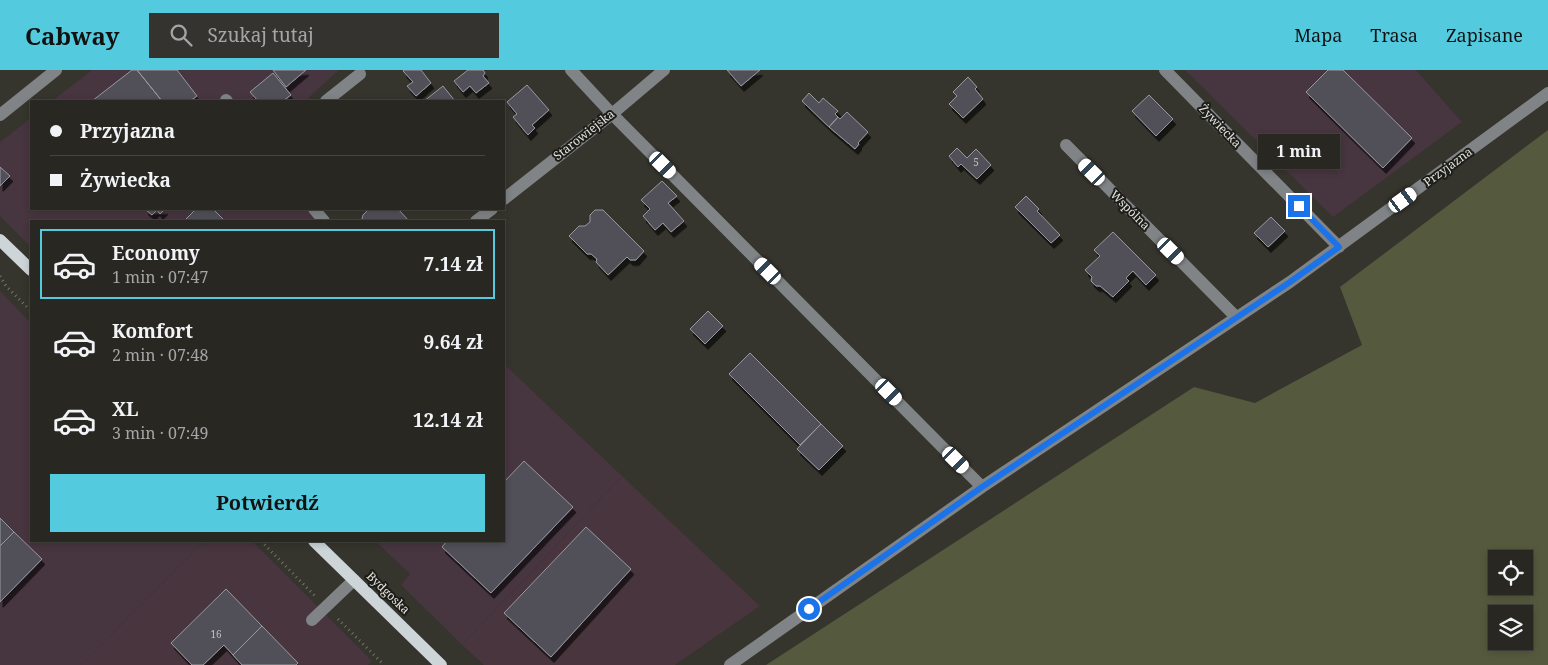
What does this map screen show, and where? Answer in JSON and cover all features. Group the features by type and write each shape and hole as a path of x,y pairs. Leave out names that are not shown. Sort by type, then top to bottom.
{"main road":[{"path":"0,240 30,269"},
{"name":"Bydgoska","path":"315,542 442,665"}],"street":[{"path":"0,115 56,70"},
{"path":"571,70 612,114 982,487"},
{"name":"Starowiejska","path":"505,198 612,114 664,70"},
{"name":"Żywiecka","path":"1165,70 1339,247"},
{"path":"327,100 360,74"},
{"name":"Przyjazna","path":"730,665 982,487 1290,282 1548,93"},
{"name":"Wspólna","path":"1066,145 1236,317"},
{"path":"315,210 323,220"},
{"path":"477,220 491,210"},
{"path":"312,620 354,580"}],"path":[{"path":"0,276 6,286 30,310"}],"shaded area":[{"path":"92,70 339,70 306,100 53,100"},
{"path":"1185,70 1416,70 1462,122 1333,217"},
{"path":"30,119 30,210 313,210 318,220 30,220 30,246 0,216 0,142"},
{"path":"0,291 30,322 30,542 203,542 81,665 0,665"},
{"path":"505,365 622,476 462,645 401,585 410,574 376,542 505,542"},
{"path":"622,476 760,606 675,665 484,665 462,645"},
{"path":"203,542 253,542 372,661 368,665 81,665"}],"green space":[{"path":"1548,130 1548,665 766,665 1194,387 1255,403 1362,345 1340,287"}],"building":[{"path":"132,70 137,70 161,100 93,100"},
{"path":"137,70 177,70 197,96 191,100 161,100"},
{"path":"273,70 306,70 286,87"},
{"path":"404,70 421,70 431,83 416,96 407,86 413,82"},
{"path":"468,70 483,70 485,73 483,76 489,83 476,93 470,86 463,92 454,81"},
{"path":"727,70 760,70 741,86"},
{"path":"1328,70 1343,70 1412,138 1383,168 1306,92"},
{"path":"273,73 291,95 284,100 257,100 250,92"},
{"path":"968,77 977,87 975,89 983,99 963,118 949,104 957,96 953,92"},
{"path":"527,85 549,110 532,125 535,128 528,135 513,117 517,114 507,102"},
{"path":"443,86 454,100 425,100"},
{"path":"809,93 819,103 823,98 838,111 835,114 838,117 829,127 802,101"},
{"path":"1149,95 1173,119 1156,136 1132,111"},
{"path":"847,112 868,132 855,149 829,127 838,117 840,119"},
{"path":"957,148 967,158 976,149 991,165 977,179 961,164 958,167 949,156"},
{"path":"0,167 10,176 0,186"},
{"path":"662,181 677,196 668,203 684,221 671,232 663,223 655,230 643,216 650,209 641,200"},
{"path":"1026,196 1039,209 1037,211 1060,235 1051,243 1015,207"},
{"path":"146,210 157,210 152,215"},
{"path":"195,210 214,210 224,220 185,220"},
{"path":"368,210 399,210 408,220 363,220 363,215"},
{"path":"595,210 603,210 644,251 636,260 630,260 627,257 608,275 596,262 597,259 591,254 587,254 569,236 579,226 585,226 590,222 590,215"},
{"path":"1271,217 1285,231 1268,247 1254,233"},
{"path":"1113,232 1156,275 1146,285 1133,271 1126,278 1129,281 1113,297 1100,286 1096,286 1091,281 1092,277 1085,270 1100,256 1094,250"},
{"path":"708,311 723,326 705,344 690,329"},
{"path":"750,353 821,424 800,445 729,374"},
{"path":"821,424 843,446 819,470 797,449"},
{"path":"524,461 573,507 491,593 442,547 446,542 505,542 505,481"},
{"path":"0,518 14,532 0,546"},
{"path":"586,527 631,569 551,657 504,613"},
{"path":"14,532 42,559 0,602 0,546"},
{"path":"226,589 262,626 233,655 224,645 203,665 192,665 171,643"},
{"path":"262,626 298,663 296,665 242,665 233,655"}],"route":[{"path":"809,609 982,487 1290,282 1339,247 1299,206"}]}
